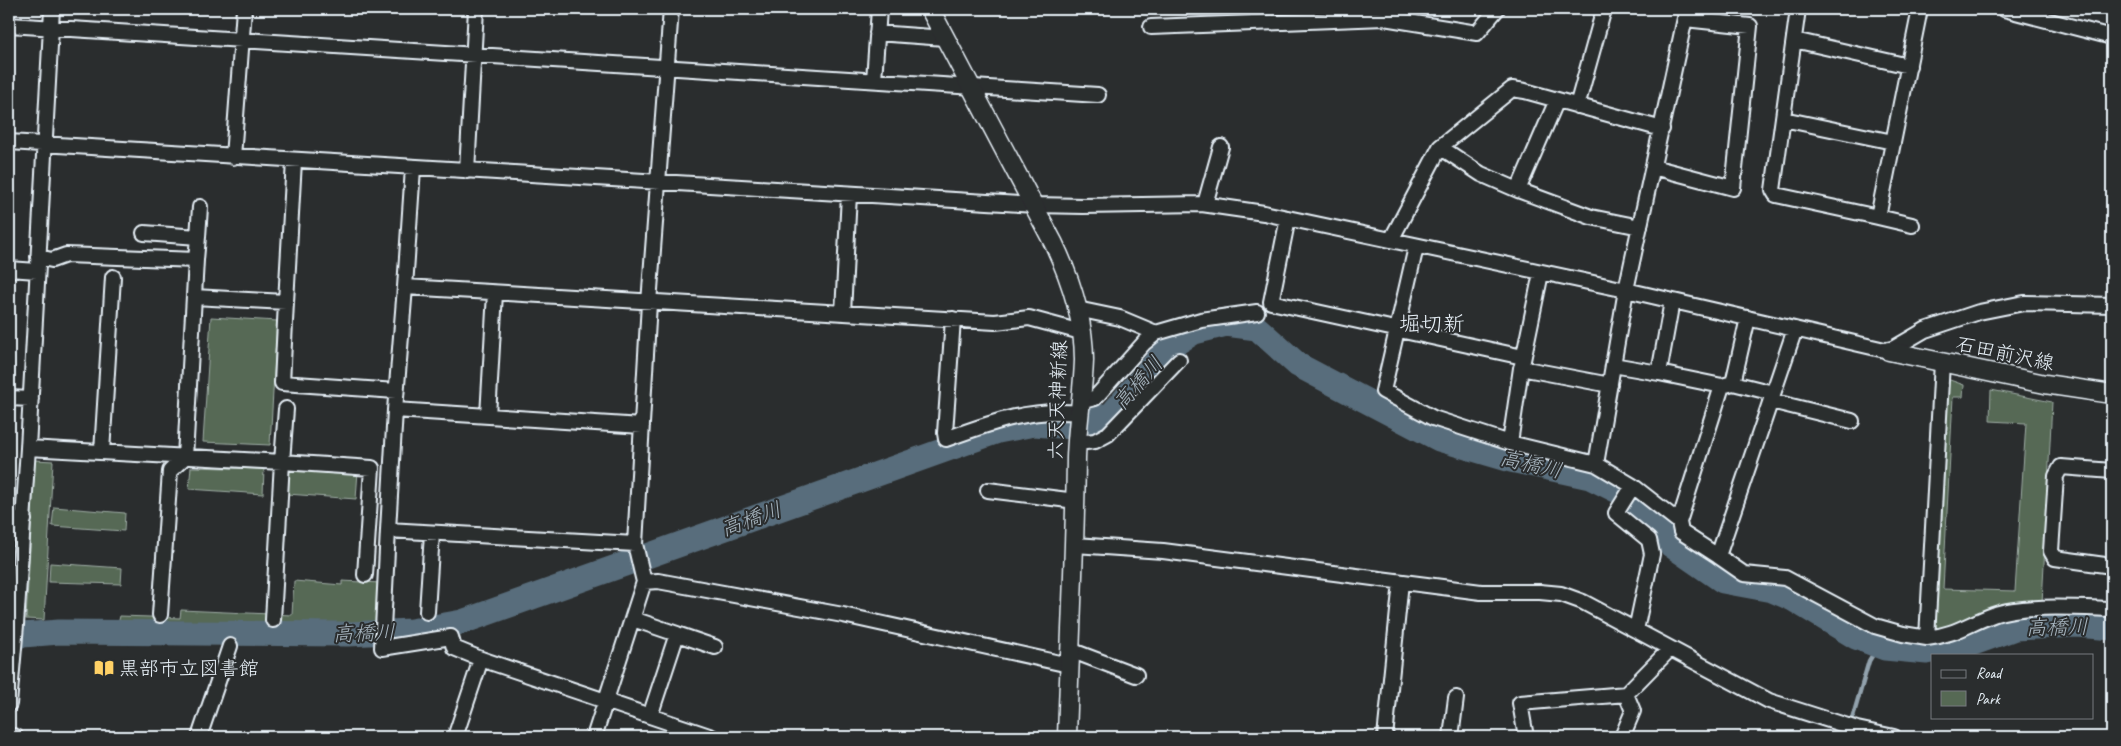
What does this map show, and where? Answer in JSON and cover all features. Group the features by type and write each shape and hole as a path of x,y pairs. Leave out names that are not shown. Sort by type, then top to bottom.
{"main road":[{"name":"六天天神新線","path":"930,9 1035,205 1067,270 1078,309 1084,359 1077,439 1075,545 1067,737"},
{"name":"石田前沢線","path":"1889,351 2045,384 2112,394"}],"street":[{"path":"9,704 24,520 52,9"},
{"path":"232,157 244,9"},
{"path":"467,171 476,9"},
{"path":"594,737 644,582 635,544 649,302 671,9"},
{"path":"874,80 879,9"},
{"path":"1151,27 1384,18 1477,33 1497,9"},
{"path":"1577,106 1604,9"},
{"path":"1798,9 1773,190 1776,195 1912,225"},
{"path":"1878,217 1920,9"},
{"path":"2005,9 2112,37"},
{"path":"1596,464 1626,290 1686,14 1750,26 1733,188 1653,167"},
{"path":"9,25 1098,95"},
{"path":"877,32 945,38"},
{"path":"1794,40 1909,66"},
{"path":"1391,240 1440,148 1512,90 1557,100 1662,129"},
{"path":"1518,190 1557,100"},
{"path":"1783,118 1893,142"},
{"path":"9,142 1035,205 1205,204 1288,218 1416,247 1626,290 1889,351 1925,330 1979,312 2024,303 2112,305"},
{"path":"1205,204 1221,147"},
{"path":"1440,148 1481,174 1518,190 1592,217 1640,227"},
{"path":"294,160 282,383 396,391"},
{"path":"413,168 396,391 382,648 451,636 454,648 481,659 712,737"},
{"path":"843,313 848,194"},
{"path":"160,615 170,471 185,457 200,207"},
{"path":"1288,218 1271,302 1397,330 1610,384"},
{"path":"144,233 198,237"},
{"path":"1416,247 1383,391 1432,418 1510,443 1596,464 1633,486 1679,522"},
{"path":"9,269 37,264 66,255 196,260"},
{"path":"1510,443 1522,362 1541,273"},
{"path":"102,452 113,277"},
{"path":"404,287 995,322 1028,318 1081,332"},
{"path":"488,416 495,293"},
{"path":"194,297 286,302"},
{"path":"1659,373 1672,301"},
{"path":"1078,309 1120,318 1156,333"},
{"path":"953,319 946,439 987,424 1034,412 1059,411 1080,407 1095,398 1144,343 1156,333 1201,320 1257,312"},
{"path":"1748,318 1727,385 1679,522 1681,532 1744,574 1785,578 1876,626 1903,634 1927,638 1944,636 1966,628 1994,614 2018,611 2070,608 2112,609"},
{"path":"1718,556 1795,329"},
{"path":"1077,439 1095,441 1108,434 1179,360"},
{"path":"1927,638 1942,362"},
{"path":"1613,365 1727,385 1852,421"},
{"path":"9,398 31,399"},
{"path":"273,620 286,409"},
{"path":"395,410 642,426"},
{"path":"28,448 372,468 365,575"},
{"path":"2112,471 2062,468 2056,476 2051,551 2055,558 2112,566"},
{"path":"1633,486 1616,513 1649,540 1652,554 1636,630"},
{"path":"988,490 1076,501"},
{"path":"9,519 24,520"},
{"path":"388,530 635,544"},
{"path":"427,612 432,533"},
{"path":"1075,545 1163,551 1481,592 1561,594 1583,602 1769,701 1856,733 1894,737"},
{"path":"644,582 658,581 843,615 1070,658 1136,675"},
{"path":"1385,737 1400,582"},
{"path":"633,619 715,647"},
{"path":"650,716 678,634"},
{"path":"200,737 230,646"},
{"path":"1526,737 1520,702 1626,694 1670,649"},
{"path":"455,737 481,659"},
{"path":"1622,737 1633,711 1626,694"},
{"path":"1451,737 1456,698"},
{"path":"9,735 16,737"}],"green space":[{"path":"211,317 277,321 270,445 203,442"},
{"path":"1947,379 1964,385 1963,397 1953,397 1943,589 2015,591 2026,423 1990,421 1991,390 2052,402 2042,604 1934,630"},
{"path":"35,460 53,461 44,620 26,619"},
{"path":"191,467 264,469 263,494 189,489"},
{"path":"288,470 358,471 356,499 287,494"},
{"path":"54,507 125,513 124,531 52,526"},
{"path":"50,563 122,568 121,584 49,582"},
{"path":"294,581 342,585 342,581 381,583 379,624 118,624 120,616 180,618 181,610 292,615"}],"waterway":[{"name":"高橋川","path":"9,632 23,635 59,632 348,634 411,631 462,622 998,431 1034,424 1074,427 1112,414 1168,348 1194,332 1226,324 1257,328 1298,365 1439,439 1511,460 1590,477 1634,499 1668,543 1723,581 1772,590 1793,599 1856,637 1885,648 1927,652 1971,644 2015,628 2078,625 2112,628"},
{"path":"1847,737 1869,661 1878,646"}],"place":[{"name":"黒部市立図書館","path":"104,668"}],"district":[{"name":"堀切新","path":"1432,323"}]}
